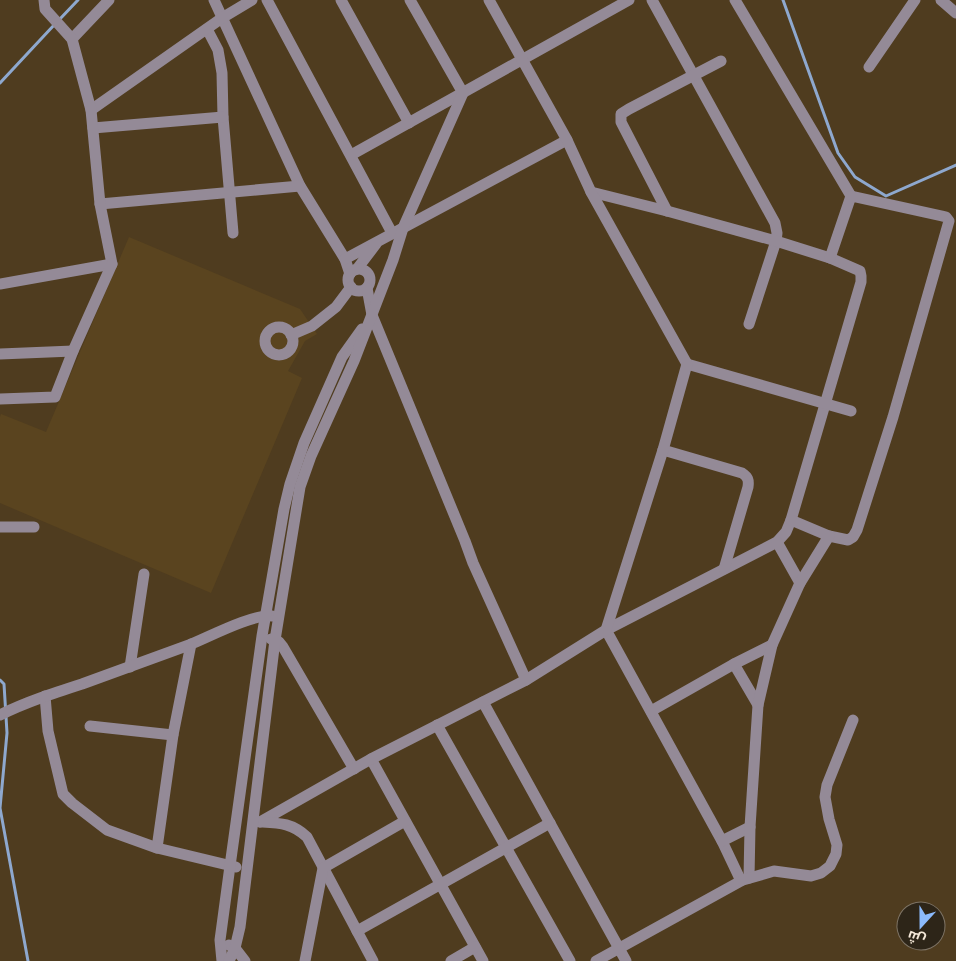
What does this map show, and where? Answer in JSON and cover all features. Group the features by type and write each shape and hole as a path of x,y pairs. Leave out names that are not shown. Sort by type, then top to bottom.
{"street":[{"path":"72,39 109,0"},
{"path":"214,0 300,186 354,272"},
{"path":"91,110 222,18 252,0"},
{"path":"267,0 351,155 398,230"},
{"path":"341,0 409,122"},
{"path":"410,0 463,93"},
{"path":"489,0 567,140 591,192 687,364 851,411"},
{"path":"351,155 629,0"},
{"path":"652,0 774,223 777,233 749,324"},
{"path":"735,0 851,196 946,217 949,221 893,417 857,530 853,537 848,540 828,536 791,520"},
{"path":"869,67 915,0"},
{"path":"941,0 956,13"},
{"path":"0,399 55,397 112,264 100,204 91,110 72,39 44,4"},
{"path":"207,29 218,50 222,73 223,117 233,233"},
{"path":"667,210 621,122 621,114 721,61"},
{"path":"229,961 235,948 240,926 247,869 256,822 278,617 300,487 311,456 354,361 372,315 392,260 398,230 463,93"},
{"path":"93,128 223,117"},
{"path":"345,259 567,140"},
{"path":"100,204 300,186"},
{"path":"256,822 371,759 526,680 606,630 777,542 786,532 861,282 860,271 830,258 776,241 667,210 591,192"},
{"path":"830,258 851,196"},
{"path":"378,241 348,278 348,283 354,290 363,290 392,260"},
{"path":"0,284 112,264"},
{"path":"354,272 362,270 369,275 368,286 372,315 473,563 526,680"},
{"path":"291,335 312,326 336,307 351,287"},
{"path":"222,961 220,940 236,820 265,616 284,508 301,451 342,358 372,315"},
{"path":"0,354 74,351"},
{"path":"687,364 663,450 606,630 722,841 745,879"},
{"path":"663,450 747,476 749,481 748,488 724,569"},
{"path":"0,528 34,527"},
{"path":"745,879 758,705 772,645 800,583 828,536"},
{"path":"777,542 800,583"},
{"path":"130,667 144,574"},
{"path":"0,715 45,696 130,667 250,620 265,616 278,617"},
{"path":"262,636 275,640 283,646 354,768"},
{"path":"157,848 173,735 191,644"},
{"path":"651,711 734,664 772,645"},
{"path":"734,664 758,705"},
{"path":"45,696 48,731 64,794 72,803 107,830 157,848 247,869"},
{"path":"483,702 626,961"},
{"path":"596,961 745,879 774,871 811,876 821,873 830,866 836,854 836,845 825,798 827,785 853,720"},
{"path":"437,725 570,961"},
{"path":"90,726 173,735"},
{"path":"371,759 483,961"},
{"path":"236,820 284,823 300,830 307,837 373,961"},
{"path":"305,961 323,868 405,821"},
{"path":"357,931 550,823"},
{"path":"722,841 750,827"},
{"path":"220,940 235,948 245,961"},
{"path":"451,961 475,947"}],"shaded area":[{"path":"129,237 300,309 317,334 305,341 288,371 302,378 211,593 0,503 1,414 46,432"}],"waterway":[{"path":"59,20 78,0"},
{"path":"783,0 838,153 855,177 886,196 956,165"},
{"path":"0,83 55,24"},
{"path":"0,680 4,684 7,733 0,808 28,961"}]}
